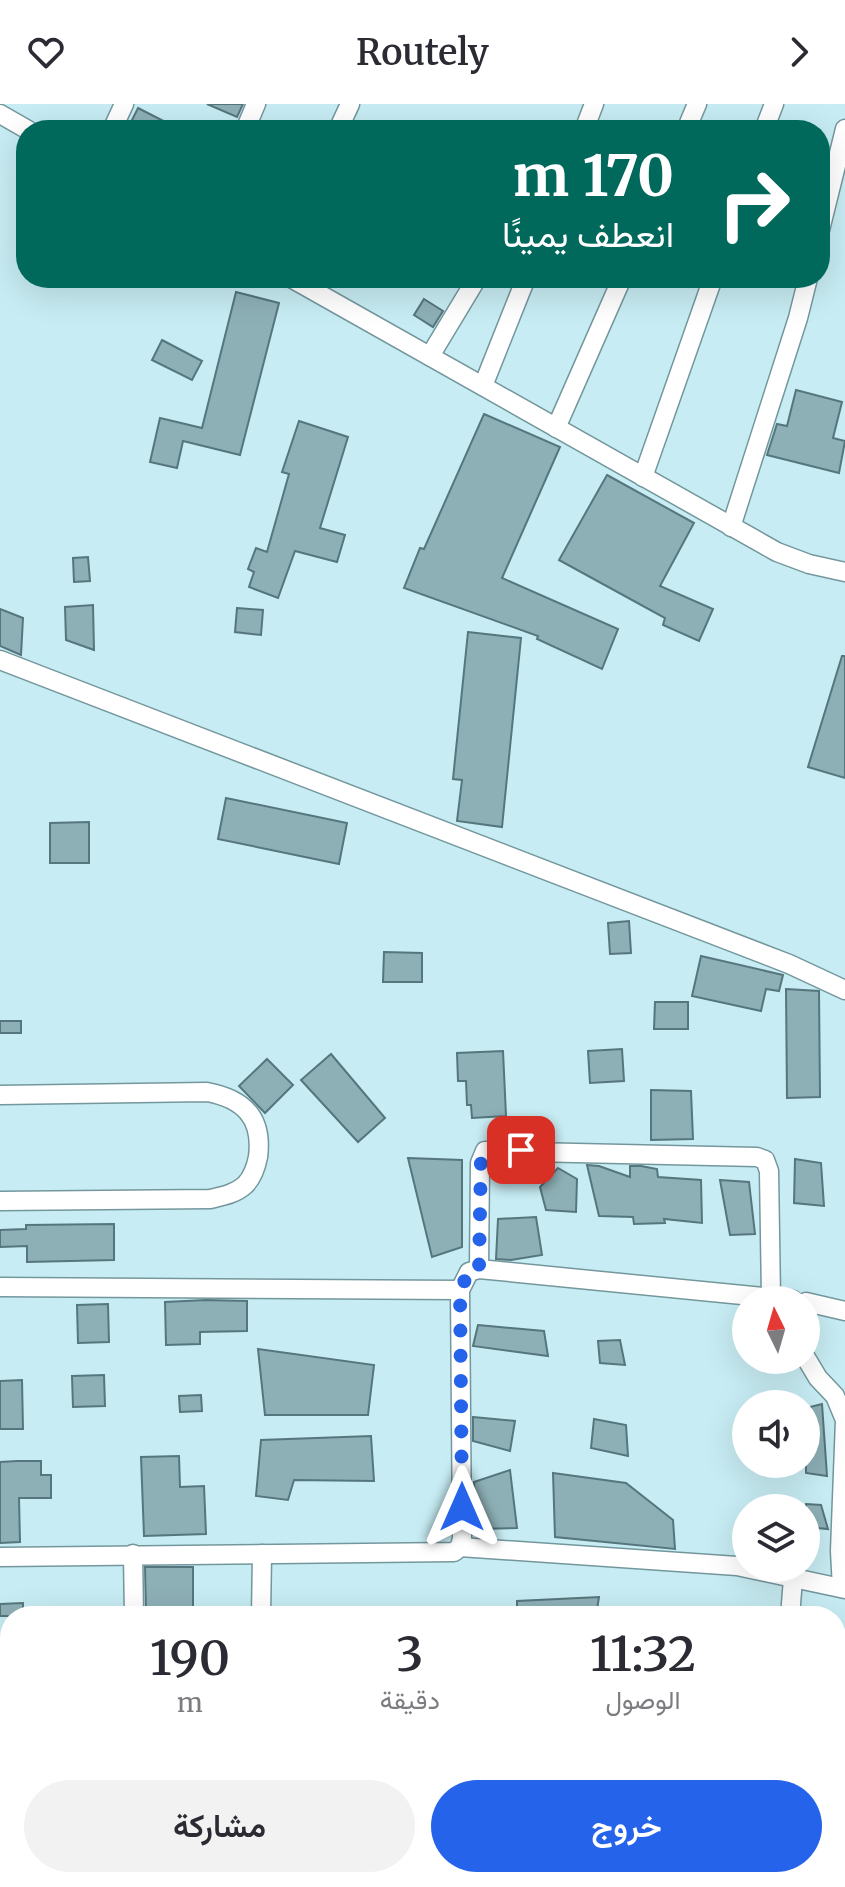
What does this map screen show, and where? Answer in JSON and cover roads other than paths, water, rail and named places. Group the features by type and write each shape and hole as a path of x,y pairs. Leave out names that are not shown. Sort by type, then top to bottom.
{"street":[{"path":"830,190 845,129"},
{"path":"309,288 731,527 792,558 845,572"},
{"path":"430,356 471,288"},
{"path":"483,386 522,288"},
{"path":"556,428 618,288"},
{"path":"643,477 709,288"},
{"path":"731,527 806,288"},
{"path":"0,660 774,959 845,990"},
{"path":"0,1095 207,1092 226,1095 245,1107 258,1126 259,1146 256,1167 246,1184 230,1195 210,1199 0,1201"},
{"path":"479,1269 480,1163 485,1151 757,1157 765,1160 769,1171 783,1286"},
{"path":"0,1557 454,1552 460,1547 462,1538 460,1290 469,1272 479,1269 732,1294"},
{"path":"0,1287 460,1290"},
{"path":"820,1305 845,1311"},
{"path":"810,1582 843,1588 840,1551 845,1420 844,1412 817,1374"},
{"path":"460,1547 732,1566"},
{"path":"133,1554 134,1606"},
{"path":"261,1606 262,1554"},
{"path":"791,1606 793,1582"}]}
